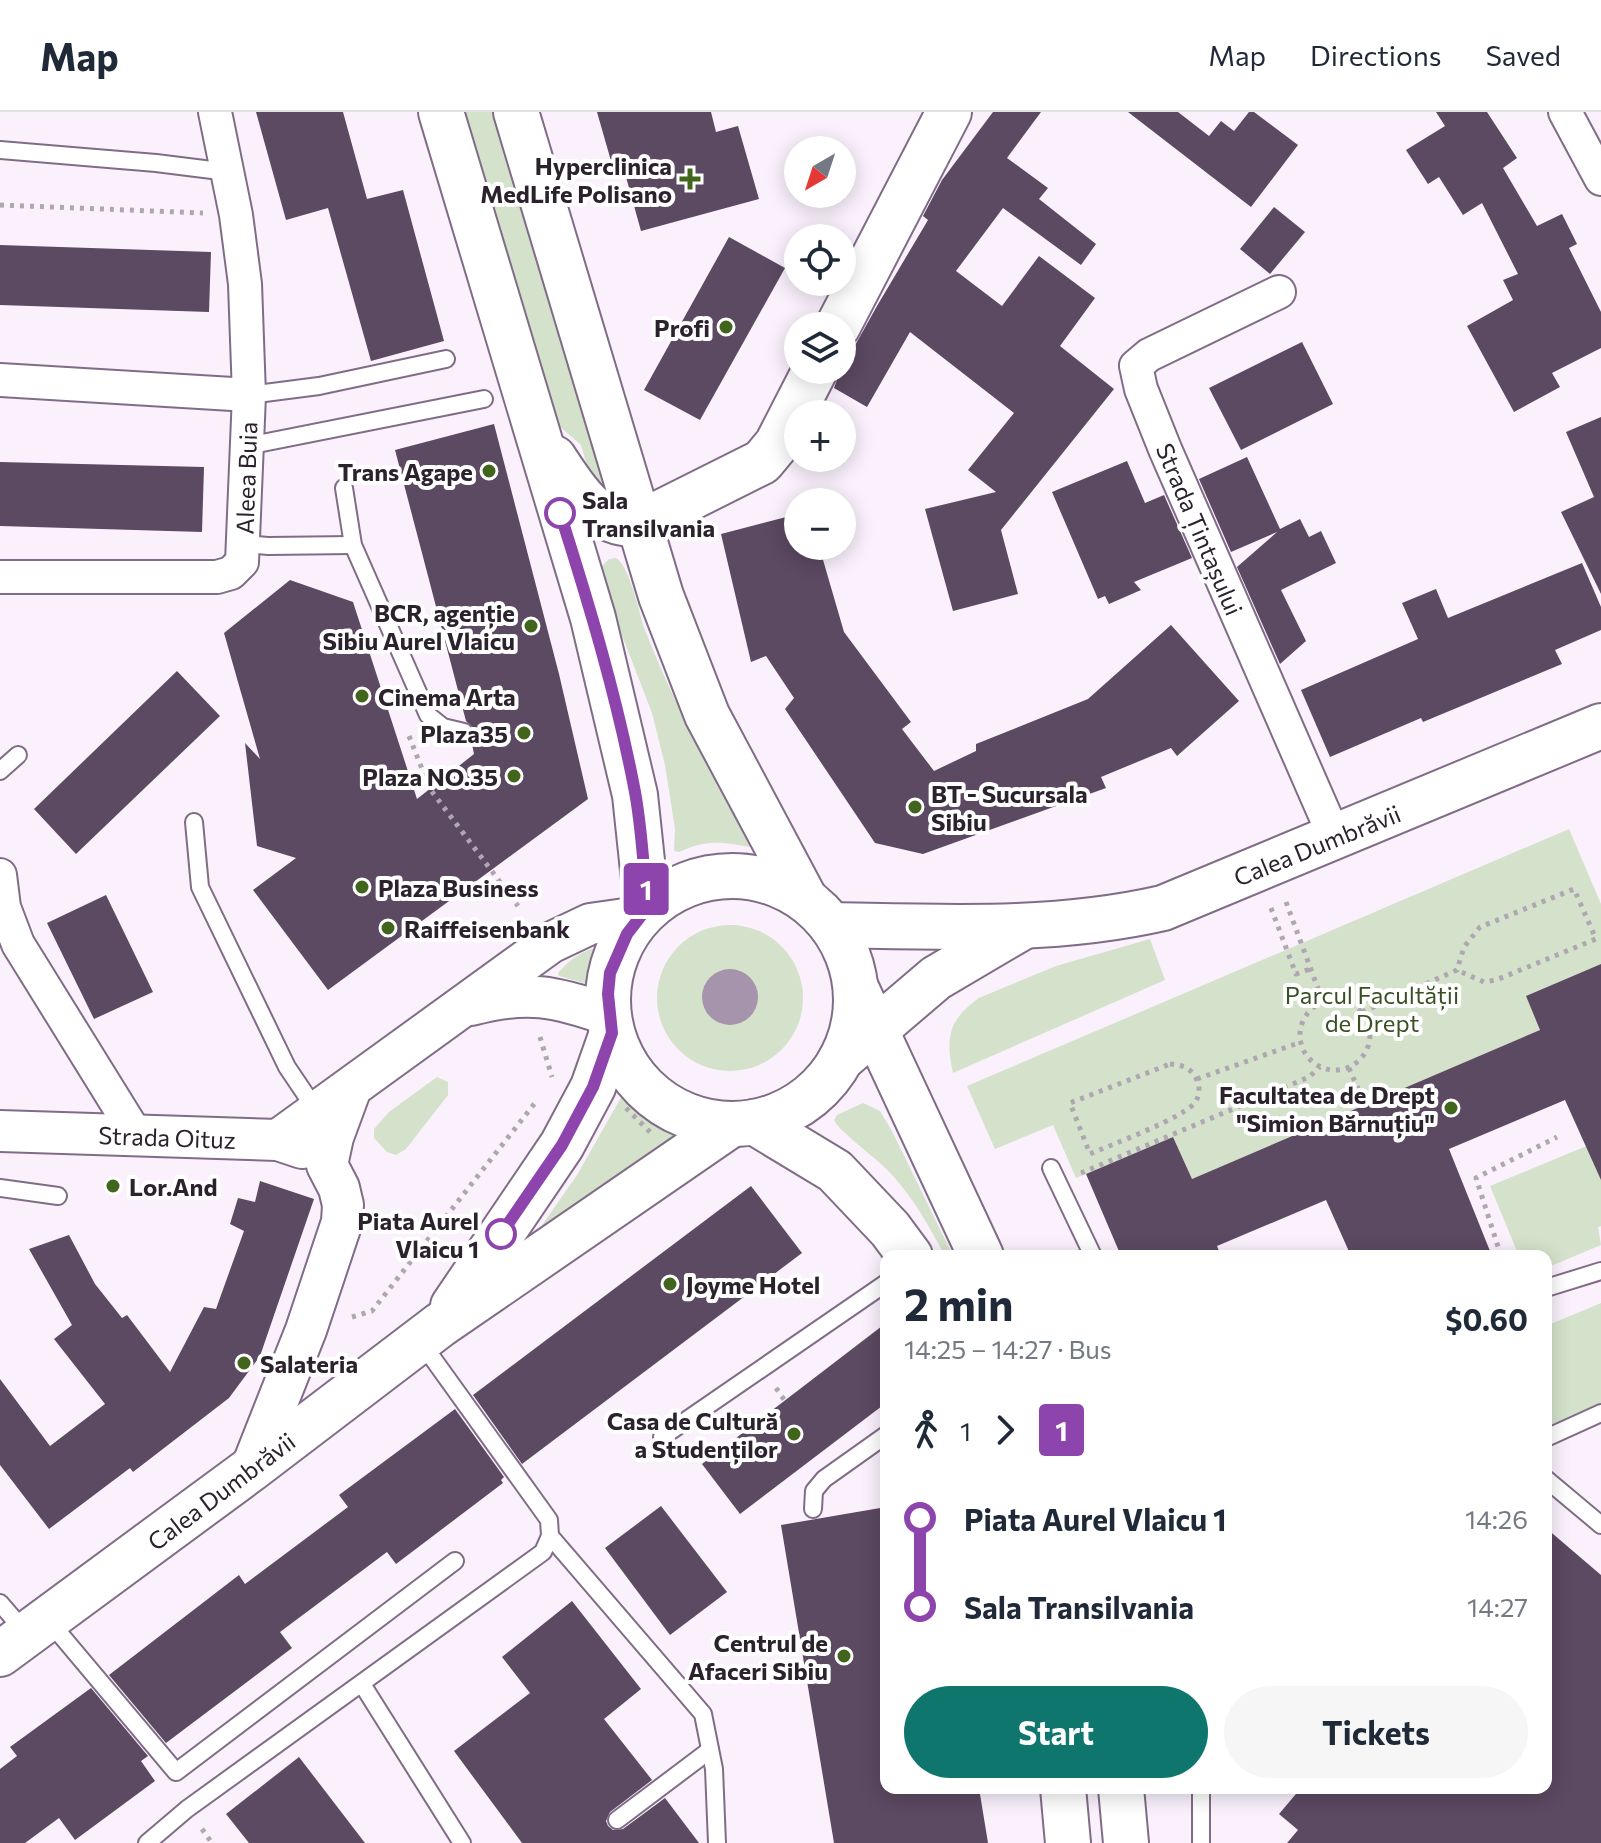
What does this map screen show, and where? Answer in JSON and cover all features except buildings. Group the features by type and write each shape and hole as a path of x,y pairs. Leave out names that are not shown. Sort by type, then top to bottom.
{"main road":[{"path":"441,112 593,618 637,808 643,913"},
{"path":"516,112 638,524 661,596 707,715 818,912 847,955 856,988 875,1031 978,1250"},
{"path":"845,312 949,112"},
{"path":"536,430 586,502 612,522 638,524 762,462 777,444 808,384"},
{"name":"Calea Dumbrăvii","path":"818,912 1023,927 1112,919 1163,908 1601,726"},
{"path":"818,912 784,887 761,879 737,875 713,877 677,888 643,913 627,934 610,973 610,1024 621,1055 633,1074 667,1105 698,1118 743,1123 775,1116 805,1100 829,1078 850,1037 856,1013 856,988"},
{"name":"Calea Dumbrăvii","path":"841,1059 936,978 1023,927"},
{"name":"Calea Dumbrăvii","path":"430,1333 562,1145 593,1087 610,1024"},
{"path":"743,1123 835,1171 906,1250"},
{"name":"Calea Dumbrăvii","path":"19,1628 251,1469 430,1333 743,1123"},
{"path":"1064,1794 1068,1843"},
{"path":"1122,1794 1126,1843"}],"street":[{"path":"215,112 236,215 245,284 249,395"},
{"path":"1581,123 1601,179"},
{"name":"Strada Țintașului","path":"1279,292 1149,355 1136,366 1141,389 1165,449 1335,838"},
{"name":"Aleea Buia","path":"0,380 249,395 244,544 242,562 231,573 217,577 0,577"},
{"path":"0,875 4,907 18,944 137,1136"},
{"path":"278,1140 526,959 574,930 643,913"},
{"path":"460,1009 505,996 532,995 573,1002 610,1024"},
{"path":"251,1469 306,1330 342,1222 343,1205 339,1188 327,1165 333,1137 351,1088"},
{"name":"Strada Oituz","path":"0,1131 278,1140 299,1146 327,1165"}],"lane":[{"path":"0,150 228,172"},
{"path":"249,395 319,386 446,359"},
{"path":"247,446 484,399"},
{"path":"344,488 353,545 428,715 443,727 464,732"},
{"path":"244,544 353,545"},
{"path":"0,771 18,755"},
{"path":"194,822 200,887 287,1067 317,1112"},
{"path":"1055,1175 1090,1250"},
{"path":"0,1188 58,1196"},
{"path":"1552,1286 1601,1271"},
{"path":"662,1437 880,1287"},
{"path":"147,1843 187,1809 543,1552 550,1536 549,1520 430,1333"},
{"path":"1552,1435 1601,1413"},
{"path":"813,1509 814,1491 824,1479 880,1439"},
{"path":"1552,1484 1601,1525"},
{"path":"550,1536 703,1714 714,1769 717,1843"},
{"path":"19,1628 176,1772 455,1561"},
{"path":"362,1684 462,1843"},
{"path":"617,1820 710,1750"},
{"path":"1201,1794 1201,1843"}],"path":[{"path":"0,205 236,215"},
{"path":"407,731 430,789 518,906"},
{"path":"1265,866 1323,1002"},
{"path":"1265,866 1296,974 1310,969"},
{"path":"1362,1012 1457,970 1484,982 1496,980 1596,939 1574,889 1480,927 1464,947 1457,970"},
{"path":"1337,1000 1362,1012 1369,1023 1371,1036 1368,1049 1360,1060 1340,1070 1320,1067 1311,1060 1301,1042 1304,1018 1323,1002 1337,1000"},
{"path":"536,1023 553,1080 566,1080"},
{"path":"1197,1079 1301,1042"},
{"path":"1170,1064 1183,1065 1197,1079 1199,1091 1195,1103 1180,1114 1090,1154 1070,1103 1170,1064"},
{"path":"1055,1175 1309,1077 1320,1067"},
{"path":"1349,1068 1365,1105"},
{"path":"306,1330 372,1311 543,1092"},
{"path":"619,1101 651,1133"},
{"path":"1499,1250 1476,1178 1557,1137"}],"green space":[{"path":"462,112 498,112 614,505 595,493 581,445 558,425"},
{"path":"616,558 626,570 645,630 668,685 753,843 750,847 714,843 674,851 675,829 665,765 652,713 613,612 600,568 609,559"},
{"name":"Parcul Facultății de Drept","path":"1569,829 1601,904 1601,964 1526,996 1540,1030 1192,1179 1173,1137 1076,1178 1053,1125 995,1149 967,1086"},
{"path":"730,925 758,931 782,946 797,970 803,998 797,1026 782,1050 758,1065 730,1071 702,1065 678,1050 663,1026 657,998 663,970 678,946 702,931"},
{"path":"1150,939 1165,980 953,1073 949,1049 955,1021 979,998 1056,966"},
{"path":"602,948 609,957 599,987 559,976 558,973 577,956"},
{"path":"437,1077 448,1082 448,1095 406,1149 396,1155 387,1152 374,1138 374,1129 389,1112"},
{"path":"627,1087 674,1128 676,1134 543,1236 538,1231 577,1175"},
{"path":"863,1103 880,1111 950,1250 942,1250 915,1204 893,1176 837,1125 834,1120 837,1115"},
{"path":"1601,1140 1601,1226 1598,1227 1601,1245 1552,1265 1552,1250 1517,1250 1490,1186"},
{"path":"1601,1303 1601,1403 1552,1424 1552,1323"}],"shaded area":[{"path":"730,969 750,977 758,997 750,1017 730,1025 710,1017 702,997 710,977"}],"bus line":[{"name":"1","path":"501,1234 562,1145 593,1087 612,1033 608,994 610,973 627,934 647,908 631,776 593,618 560,513"}],"place":[{"name":"Hyperclinica MedLife Polisano","path":"690,179"},
{"name":"Profi","path":"726,327"},
{"name":"Trans Agape","path":"489,471"},
{"name":"Sala Transilvania","path":"560,513"},
{"name":"BCR, agenție Sibiu Aurel Vlaicu","path":"531,626"},
{"name":"Cinema Arta","path":"362,696"},
{"name":"Plaza35","path":"524,733"},
{"name":"Plaza NO.35","path":"514,776"},
{"name":"BT - Sucursala Sibiu","path":"915,807"},
{"name":"Plaza Business","path":"362,887"},
{"name":"Raiffeisenbank","path":"388,928"},
{"name":"Facultatea de Drept \"Simion Bărnuțiu\"","path":"1451,1108"},
{"name":"Lor.And","path":"113,1186"},
{"name":"Piata Aurel Vlaicu 1","path":"501,1234"},
{"name":"Joyme Hotel","path":"670,1284"},
{"name":"Salateria","path":"244,1363"},
{"name":"Casa de Cultură a Studenților","path":"794,1434"},
{"name":"Centrul de Afaceri Sibiu","path":"844,1656"}]}
